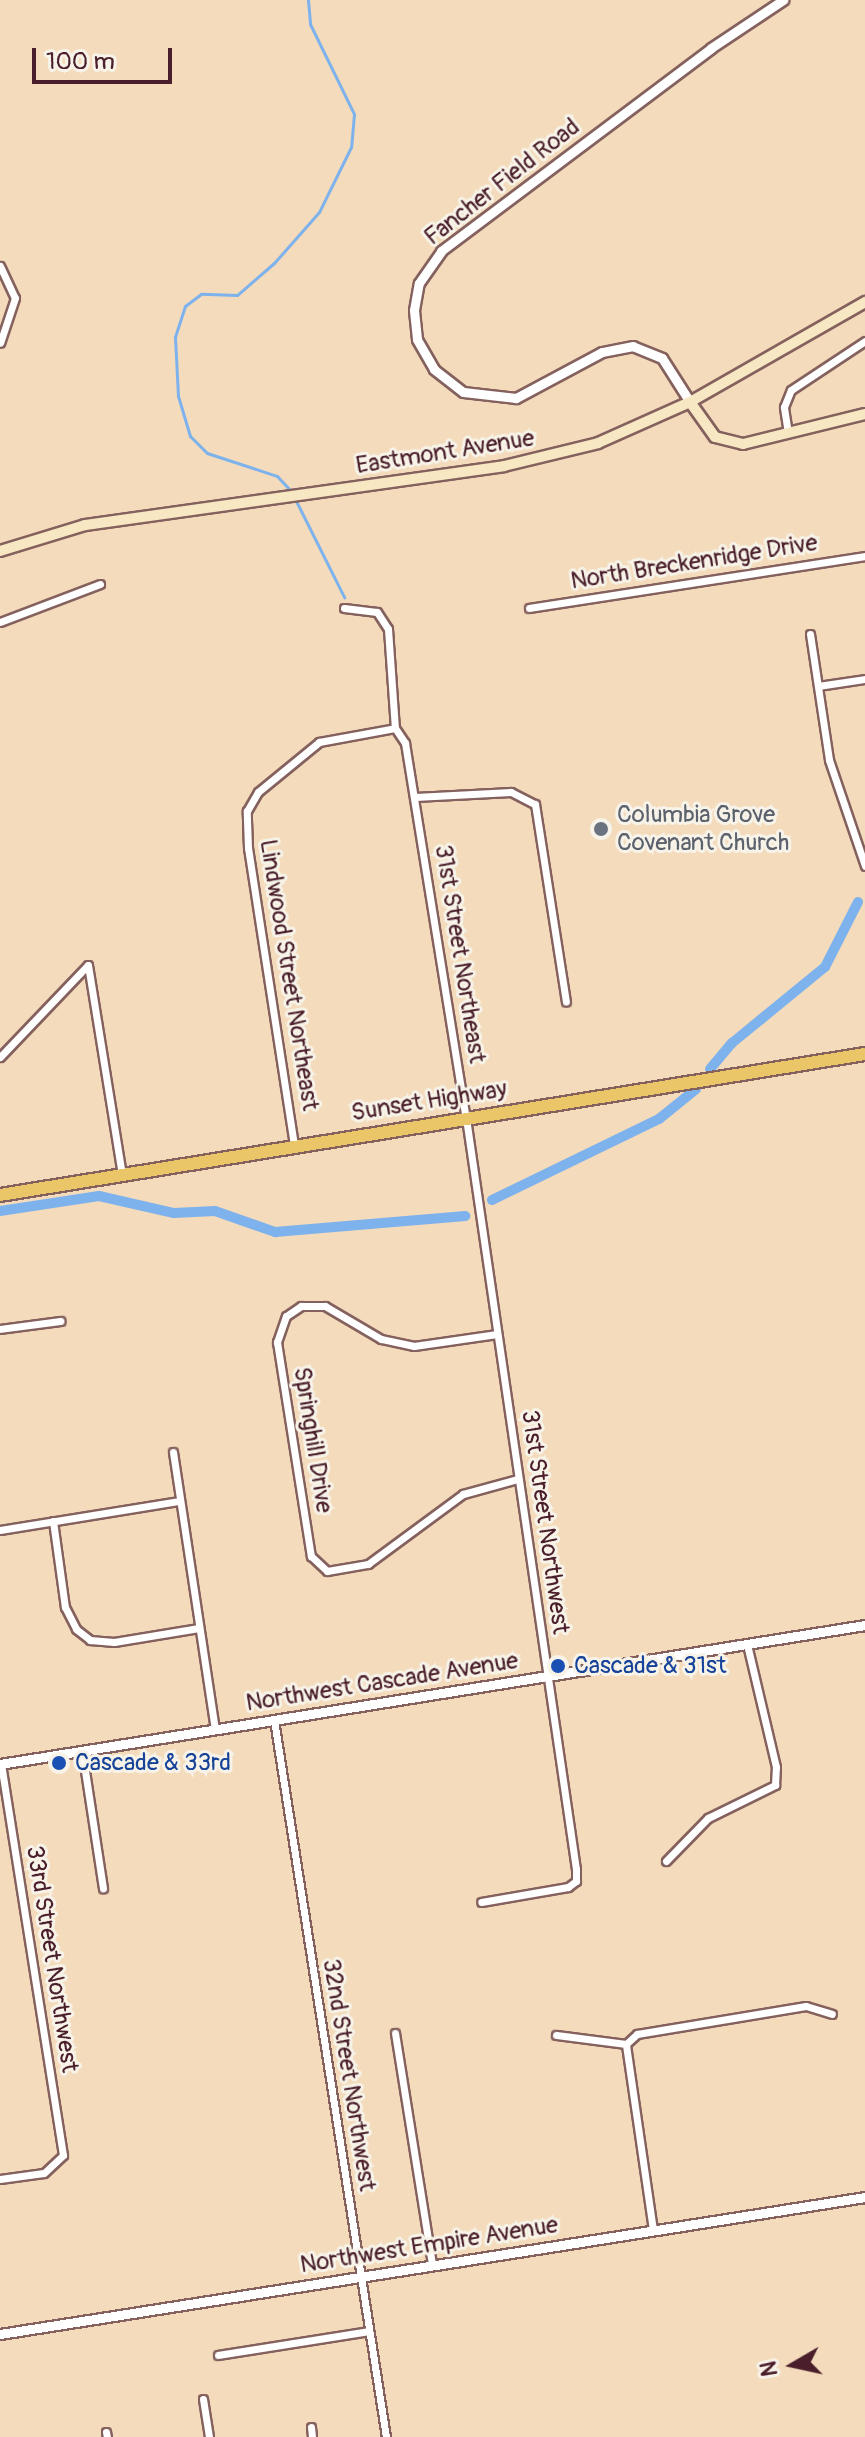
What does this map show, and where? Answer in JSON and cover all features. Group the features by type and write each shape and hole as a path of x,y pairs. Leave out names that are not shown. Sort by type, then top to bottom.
{"highway":[{"name":"Sunset Highway","path":"0,1195 865,1054"}],"main road":[{"name":"Eastmont Avenue","path":"0,551 64,530 523,462 598,443 690,402 865,302"},
{"path":"690,402 706,427 727,443 788,433 865,414"}],"street":[{"name":"Fancher Field Road","path":"690,402 662,358 633,346 602,352 516,398 463,392 434,369 417,339 419,283 441,251 711,48 783,0"},
{"path":"0,266 15,298 0,343"},
{"path":"788,433 784,407 791,390 865,341"},
{"name":"North Breckenridge Drive","path":"529,608 865,556"},
{"path":"0,622 100,584"},
{"name":"31st Street Northeast","path":"344,608 377,612 388,629 395,728 405,743 415,797 466,1118"},
{"path":"810,634 829,760 865,866"},
{"path":"818,686 865,679"},
{"name":"Lindwood Street Northeast","path":"294,1145 248,848 247,811 258,792 319,742 395,728"},
{"path":"415,797 511,792 535,804 566,1002"},
{"path":"0,1057 88,965 122,1174"},
{"name":"31st Street Northwest","path":"466,1118 576,1881 568,1887 481,1902"},
{"name":"Springhill Drive","path":"497,1334 414,1346 381,1339 318,1304 301,1306 286,1316 277,1342 311,1556 327,1571 368,1564 463,1494 518,1479"},
{"path":"0,1329 60,1321"},
{"path":"173,1452 215,1730"},
{"path":"0,1530 180,1501"},
{"path":"53,1521 65,1607 76,1629 90,1640 114,1642 199,1628"},
{"name":"Northwest Cascade Avenue","path":"0,1764 865,1625"},
{"path":"666,1861 708,1818 775,1785 776,1767 747,1644"},
{"name":"32nd Street Northwest","path":"274,1720 386,2437"},
{"path":"82,1751 103,1888"},
{"name":"33rd Street Northwest","path":"0,1764 62,2147 60,2160 44,2173 0,2179"},
{"path":"556,2035 626,2044 637,2034 806,2006 832,2014"},
{"path":"395,2033 432,2265"},
{"path":"626,2044 653,2230"},
{"name":"Northwest Empire Avenue","path":"0,2334 865,2197"},
{"path":"218,2355 369,2331"},
{"path":"203,2399 209,2437"},
{"path":"311,2427 312,2437"}],"waterway":[{"path":"308,0 310,24 354,114 351,147 319,212 274,263 237,295 201,294 185,306 175,337 178,396 190,436 207,453 277,476 291,491 344,597"},
{"path":"710,1069 732,1043 825,967 858,902"},
{"path":"492,1200 659,1119 696,1089"},
{"path":"0,1211 99,1196 174,1213 215,1211 275,1232 465,1216"}],"place":[{"name":"Columbia Grove Covenant Church","path":"601,829"},
{"name":"Cascade & 31st","path":"558,1666"},
{"name":"Cascade & 33rd","path":"59,1763"}]}
